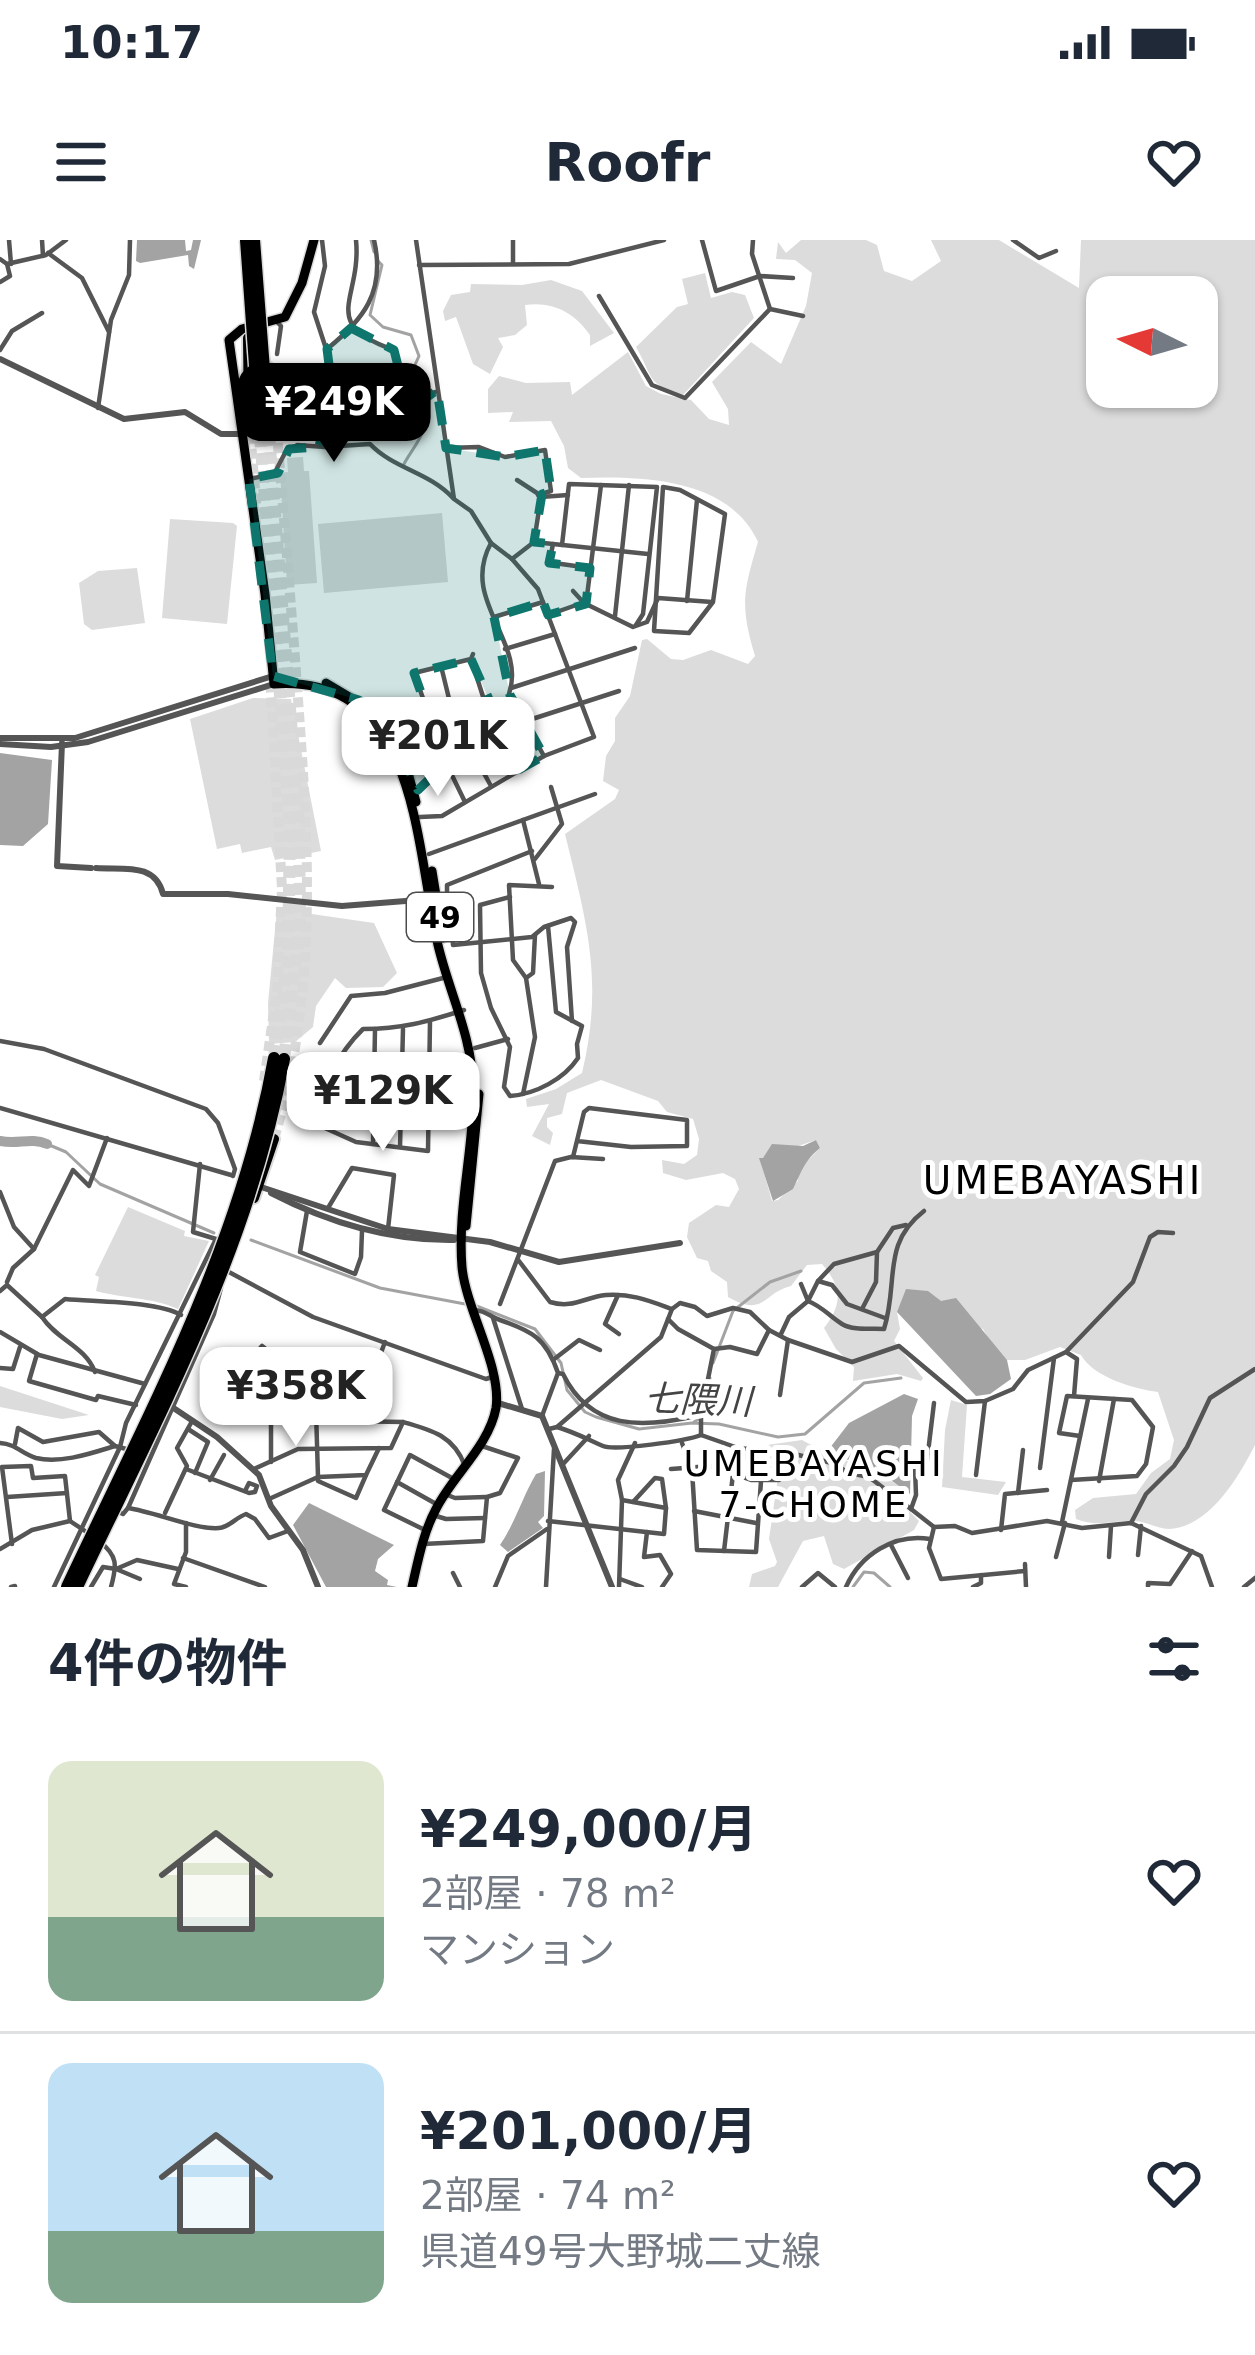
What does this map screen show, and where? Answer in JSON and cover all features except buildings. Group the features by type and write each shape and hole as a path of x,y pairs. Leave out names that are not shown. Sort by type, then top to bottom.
{"highway":[{"path":"249,240 254,326 269,434"},
{"path":"249,240 269,434"},
{"path":"249,419 254,326"},
{"path":"279,1058 251,1196 191,1345 83,1587 91,1535 115,1511 164,1359 235,1210 279,1058"},
{"path":"62,1587 206,1289 256,1132"},
{"path":"62,1587 131,1451 184,1369 274,1139"}],"main road":[{"path":"274,680 229,340 235,332 277,322 292,308 318,240"},
{"name":"49","path":"274,680 325,683 359,700 395,740 413,790 439,899 447,977 475,1048 480,1114 463,1239"},
{"name":"49","path":"274,680 327,690 361,709 380,728 397,760 439,899 443,941 473,1080 462,1270 497,1402"},
{"path":"412,1587 427,1531 479,1444 497,1402"}],"street":[{"path":"0,282 10,276 9,240"},
{"path":"42,240 46,254 82,278 109,332"},
{"path":"0,259 9,264 46,254 66,240"},
{"path":"98,408 109,332 127,283 130,240"},
{"path":"318,240 325,266 314,312 332,367 332,388 320,433 325,447"},
{"path":"356,240 347,307 351,328 363,339 394,350 398,367 369,386 352,415 360,428"},
{"path":"326,349 365,314 375,289 374,240"},
{"path":"416,240 454,500"},
{"path":"513,240 513,264"},
{"path":"622,240 625,251"},
{"path":"419,265 569,264 664,240"},
{"path":"702,240 716,291 760,276 793,278"},
{"path":"753,240 752,254 770,309"},
{"path":"1013,240 1035,257 1056,251"},
{"path":"599,296 652,385 685,398 770,309"},
{"path":"770,309 802,316"},
{"path":"42,313 12,331 0,355 98,408 135,421 185,412 221,434 241,434"},
{"path":"277,322 281,326 277,354"},
{"path":"325,447 437,390"},
{"path":"248,478 274,474 285,453 297,445 370,444 380,454 440,484 471,511 490,543 512,559 538,589 594,737 544,756 442,816 420,817"},
{"path":"446,448 479,447 505,457 545,450 550,491 540,495"},
{"path":"517,480 540,495 568,495"},
{"path":"562,544 569,484 657,487 643,614 636,625"},
{"path":"585,604 601,485"},
{"path":"614,616 629,485"},
{"path":"664,487 725,514 713,602 689,633 654,631 658,598 664,487"},
{"path":"534,542 540,495"},
{"path":"688,602 697,498"},
{"path":"512,559 534,542 650,554"},
{"path":"490,543 481,561 481,588 505,650 509,694 544,756"},
{"path":"553,544 550,559 554,563 590,568"},
{"path":"573,591 585,604 633,627 647,622 658,598"},
{"path":"658,598 713,602"},
{"path":"494,617 543,602"},
{"path":"548,615 585,604"},
{"path":"505,650 555,634"},
{"path":"511,688 635,648"},
{"path":"465,802 414,674 472,657 486,706 520,769"},
{"path":"441,666 454,719 491,786"},
{"path":"0,741 62,743 101,738 274,680"},
{"path":"526,721 619,691"},
{"path":"432,726 495,702"},
{"path":"62,743 57,866 147,871 157,876 164,894 228,894 342,906 451,900 453,945 536,935 571,918 575,922 568,947 572,1021"},
{"path":"413,790 446,763"},
{"path":"439,899 447,885 534,855 562,824 551,787"},
{"path":"429,854 595,794"},
{"path":"523,820 540,885"},
{"path":"522,1095 535,1037 526,979 513,960 509,884 552,887"},
{"path":"510,897 479,905 478,942 491,1008 510,1047 505,1092 522,1095 569,1072 578,1058 582,1026 556,1012 548,926"},
{"path":"526,979 533,974 536,935"},
{"path":"320,1043 351,996 385,993 447,977"},
{"path":"430,1021 428,1151 356,1142 316,1124 316,1110 348,1044 363,1029 403,1029 461,1011"},
{"path":"373,1144 374,1029"},
{"path":"400,1148 403,1029"},
{"path":"475,1048 508,1039"},
{"path":"0,1041 44,1049 206,1109 218,1123 240,1183"},
{"path":"331,1079 473,1080"},
{"path":"0,1108 200,1164 240,1183 388,1229 463,1239 559,1262 680,1243"},
{"path":"573,1157 584,1112 589,1108 687,1120 687,1146 631,1148 577,1141"},
{"path":"0,1291 13,1268 34,1249 73,1170 89,1186 95,1178 107,1138"},
{"path":"500,1304 555,1161 603,1159"},
{"path":"115,1511 123,1514 128,1508 136,1405 164,1359 216,1239 194,1226 200,1164"},
{"path":"327,1208 352,1168 394,1175 388,1229"},
{"path":"258,1186 362,1230 463,1239"},
{"path":"0,1192 14,1227 34,1249"},
{"path":"307,1210 300,1252 355,1274 362,1230"},
{"path":"802,1284 808,1301 826,1308 840,1323 884,1329 895,1287 894,1245 906,1225 924,1211"},
{"path":"862,1309 876,1282 877,1252 893,1228 906,1225"},
{"path":"553,1428 661,1337 672,1309 680,1303 712,1316 737,1309 750,1312 788,1340 852,1362 899,1346 966,1402 985,1401 1013,1389 1028,1370 1066,1352 1124,1294 1150,1237 1173,1233"},
{"path":"781,1334 789,1317 808,1301 834,1264 877,1252"},
{"path":"518,1262 550,1302 573,1306 599,1295 630,1294 672,1309"},
{"path":"226,1270 313,1317 486,1379 492,1377"},
{"path":"818,1281 832,1285 848,1304 887,1318"},
{"path":"7,1285 55,1335 82,1351 95,1373"},
{"path":"618,1295 605,1325 619,1334"},
{"path":"42,1317 65,1298 131,1306 157,1304 181,1315"},
{"path":"471,1306 493,1318 524,1325 584,1404 630,1425 701,1414"},
{"path":"493,1318 523,1409"},
{"path":"668,1319 678,1329 718,1348 757,1354 769,1330"},
{"path":"0,1332 37,1354 145,1384"},
{"path":"553,1360 579,1340 600,1349"},
{"path":"780,1395 788,1340"},
{"path":"316,1422 238,1416 248,1362 262,1346 281,1364 339,1372 370,1382 386,1342"},
{"path":"0,1368 13,1369 21,1345"},
{"path":"700,1435 718,1348"},
{"path":"1066,1352 1078,1359 1074,1396"},
{"path":"37,1354 29,1381 96,1400 98,1396 136,1405"},
{"path":"1040,1468 1054,1358"},
{"path":"0,1443 49,1458 131,1451 172,1406 184,1369 164,1359"},
{"path":"1131,1523 1146,1494 1174,1466 1210,1398 1255,1370"},
{"path":"542,1416 561,1373"},
{"path":"243,1383 303,1388 346,1403 341,1420"},
{"path":"1071,1480 1137,1476 1146,1465 1154,1427 1132,1400 1067,1396 1059,1433 1080,1436"},
{"path":"1056,1557 1088,1397"},
{"path":"1099,1481 1114,1399"},
{"path":"976,1474 985,1401"},
{"path":"497,1402 542,1416 553,1428 589,1528 617,1584"},
{"path":"926,1469 934,1403"},
{"path":"172,1406 254,1469 318,1587"},
{"path":"380,1448 356,1498 318,1481 316,1411 341,1420 403,1422 448,1438 460,1450 465,1466"},
{"path":"271,1419 271,1462"},
{"path":"193,1420 177,1448 186,1468 246,1489"},
{"path":"254,1469 298,1449 391,1448 403,1422"},
{"path":"15,1444 18,1428 43,1442 99,1432 131,1451"},
{"path":"553,1428 589,1436 616,1449 682,1442 700,1435 738,1448 832,1463 869,1477 934,1527 955,1526 972,1533 1064,1522 1082,1528 1131,1523 1204,1559 1211,1587"},
{"path":"188,1429 208,1442 195,1473"},
{"path":"564,1463 589,1436"},
{"path":"682,1442 691,1467 697,1550 756,1552 760,1481"},
{"path":"439,1505 455,1498 500,1493 518,1458 479,1444"},
{"path":"546,1587 556,1444"},
{"path":"617,1584 622,1500 618,1480 635,1444"},
{"path":"1018,1493 1023,1450"},
{"path":"210,1480 224,1455"},
{"path":"427,1531 384,1510 410,1455 454,1479"},
{"path":"12,1544 2,1467 31,1466 33,1478 65,1476 70,1521"},
{"path":"671,1469 710,1466 760,1481 779,1480"},
{"path":"165,1514 186,1468"},
{"path":"911,1509 916,1495 915,1468 936,1471"},
{"path":"268,1500 318,1477 366,1474"},
{"path":"724,1551 733,1474"},
{"path":"495,1587 508,1556 548,1525 664,1534 662,1479 655,1478 634,1502"},
{"path":"397,1482 439,1505 446,1519 484,1518"},
{"path":"1001,1530 1006,1494 1047,1490"},
{"path":"5,1497 67,1493"},
{"path":"423,1544 483,1541 487,1497"},
{"path":"622,1500 666,1508"},
{"path":"128,1508 220,1528 246,1514 268,1538 288,1531"},
{"path":"694,1511 756,1523"},
{"path":"0,1549 32,1530 70,1521 114,1553 111,1587"},
{"path":"186,1523 183,1558 174,1584 186,1587"},
{"path":"1109,1557 1111,1526"},
{"path":"1138,1555 1141,1526"},
{"path":"934,1527 929,1547 941,1579 1025,1568 1026,1587"},
{"path":"647,1532 644,1557 661,1555 671,1574 662,1587"},
{"path":"846,1587 868,1554 914,1536 930,1539"},
{"path":"891,1545 908,1578"},
{"path":"1148,1587 1148,1583 1170,1584 1192,1551"},
{"path":"183,1558 265,1587"},
{"path":"116,1570 136,1560 178,1569"},
{"path":"83,1587 103,1568 140,1579"},
{"path":"802,1587 818,1573 835,1587"},
{"path":"453,1574 460,1587"},
{"path":"973,1587 981,1582 981,1575"},
{"path":"1244,1587 1255,1579"},
{"path":"617,1584 642,1587"}],"highlighted area":[{"path":"351,328 394,350 409,410 437,390 446,448 505,457 545,450 551,491 542,494 534,542 553,544 549,563 590,568 586,604 548,615 543,602 494,617 510,695 544,756 520,769 471,659 414,673 446,763 418,790 395,740 359,700 273,676 249,479 278,473 289,449 319,447 332,388 327,349"}],"shaded area":[{"path":"137,240 185,240 186,251 191,250 193,240 201,240 194,269 188,255 136,261"},
{"path":"801,240 866,240 877,245 884,271 912,281 941,261 931,240 999,240 1079,288 1081,240 1255,240 1255,1445 1221,1498 1184,1526 1169,1529 1137,1521 1076,1519 1075,1510 1093,1498 1136,1494 1151,1473 1170,1459 1174,1440 1158,1392 1115,1381 1081,1355 1060,1347 1025,1360 1007,1360 983,1329 897,1312 900,1329 894,1341 923,1378 897,1374 853,1381 854,1367 824,1328 838,1296 822,1264 807,1265 791,1286 749,1305 728,1297 727,1282 711,1271 708,1261 697,1258 687,1237 689,1223 716,1205 729,1207 739,1189 735,1179 723,1173 686,1180 663,1173 662,1160 684,1164 697,1155 699,1139 693,1119 667,1112 658,1101 601,1080 567,1093 562,1114 547,1118 553,1133 550,1145 532,1136 549,1104 527,1107 526,1099 582,1073 592,1010 590,953 565,834 615,799 619,790 603,781 606,756 615,741 615,718 630,696 642,640 671,659 683,660 711,650 748,664 755,656 745,599 758,542 745,521 705,493 656,480 581,478 568,468 564,446 551,421 509,422 513,412 488,413 488,389 499,376 526,383 570,382 572,395 628,352 646,386 691,400 709,419 729,425 728,409 712,382 751,342 781,364 806,306 812,273 795,260 776,259 778,242 786,253","holes":["816,1140 820,1148 798,1170 798,1181 772,1201 760,1159"]},
{"path":"705,273 711,298 732,292 745,295 754,318 683,395 656,383 636,347 677,307 688,304 682,279"},
{"path":"551,280 582,291 614,333 590,346 590,335 570,314 544,305 525,305 527,325 515,335 498,338 503,347 490,374 473,364 456,317 445,321 443,311 451,295 470,292 471,284"},
{"path":"303,457 304,471 309,471 317,583 287,585 280,473 288,472 287,458"},
{"path":"442,513 448,582 324,593 318,524"},
{"path":"170,519 237,526 227,624 162,618"},
{"path":"137,568 145,623 92,630 84,624 79,583 98,571"},
{"path":"253,698 291,699 321,851 275,860 271,847 242,853 240,844 217,849 190,719"},
{"path":"0,753 52,760 48,824 23,846 0,845"},
{"path":"277,909 374,923 397,973 383,987 346,988 335,978 316,1006 313,1027 295,1042 269,1044"},
{"path":"816,1140 820,1148 793,1189 773,1201 759,1158 772,1144 803,1146"},
{"path":"128,1207 185,1231 184,1236 209,1241 178,1309 96,1291 99,1277 95,1275"},
{"path":"906,1289 928,1291 941,1301 956,1298 1007,1360 1011,1379 990,1394 976,1396 897,1312"},
{"path":"0,1386 89,1415 62,1419 0,1407"},
{"path":"904,1394 918,1399 912,1416 910,1494 874,1468 826,1453 849,1423"},
{"path":"951,1400 967,1405 962,1477 1006,1482 998,1495 942,1487"},
{"path":"802,1440 905,1490 907,1509 919,1521 914,1530 844,1569 833,1564 824,1536 803,1541 778,1587 749,1587 752,1574 777,1562 769,1539 779,1470 731,1456"},
{"path":"545,1471 544,1516 538,1522 543,1528 508,1552 500,1545 536,1474"},
{"path":"309,1503 394,1545 378,1559 375,1571 388,1580 387,1585 397,1587 326,1587 293,1525"}],"waterway":[{"path":"371,240 374,252"},
{"path":"378,261 382,265 370,315 383,327 411,335 419,356 400,378 420,400 426,417 404,464"},
{"name":"七隈川","path":"0,1141 47,1144"},
{"name":"七隈川","path":"47,1144 66,1152 100,1184 214,1233"},
{"name":"七隈川","path":"251,1240 380,1288 465,1304"},
{"path":"713,1363 733,1311 770,1282 801,1271"},
{"name":"七隈川","path":"474,1305 535,1329 561,1363 567,1390 585,1412 639,1429 692,1423 778,1437 805,1434 864,1383 901,1378"},
{"path":"694,1422 703,1416 710,1378"},
{"path":"853,1587 864,1572 874,1573 890,1587"}],"tunnel":[{"path":"249,419 257,513"},
{"path":"274,1139 297,1037 307,883 277,433"},
{"path":"269,434 299,826 300,927 284,1059"},
{"path":"260,435 290,826 288,957 274,1058"},
{"path":"264,1081 277,991 282,889 270,675"}],"district":[{"name":"UMEBAYASHI","path":"1063,1180"},
{"name":"UMEBAYASHI 7-CHOME","path":"814,1484"}]}
